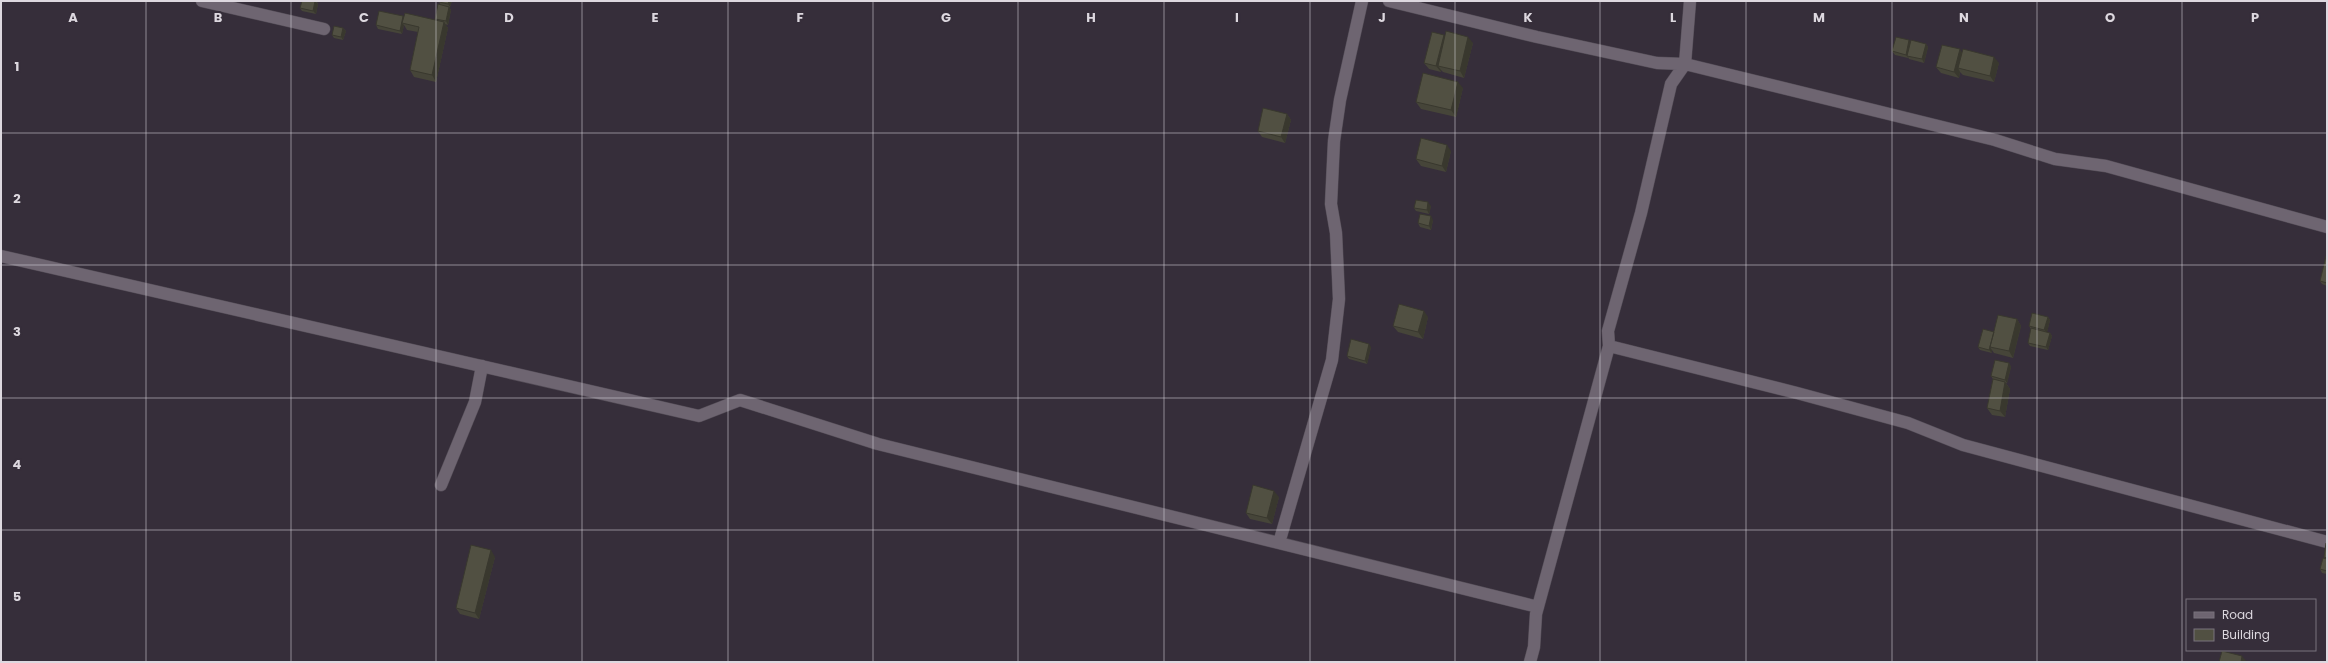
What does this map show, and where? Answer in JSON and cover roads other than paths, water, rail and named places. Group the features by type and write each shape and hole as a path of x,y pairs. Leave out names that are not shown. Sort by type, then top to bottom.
{"street":[{"path":"202,1 324,29"},
{"path":"1280,543 1332,360 1339,299 1336,233 1331,204 1334,141 1340,100 1362,1"},
{"path":"1389,1 1537,37 1657,62 1685,64 1996,140 2055,159 2106,166 2327,227"},
{"path":"1530,662 1534,647 1536,614 1610,346 1608,331 1641,213 1671,84 1685,64 1690,1"},
{"path":"1,256 699,416 740,400 878,444 1538,607"},
{"path":"1610,346 1797,393 1908,424 1963,445 2327,542"},
{"path":"441,485 475,402 482,366"}]}
